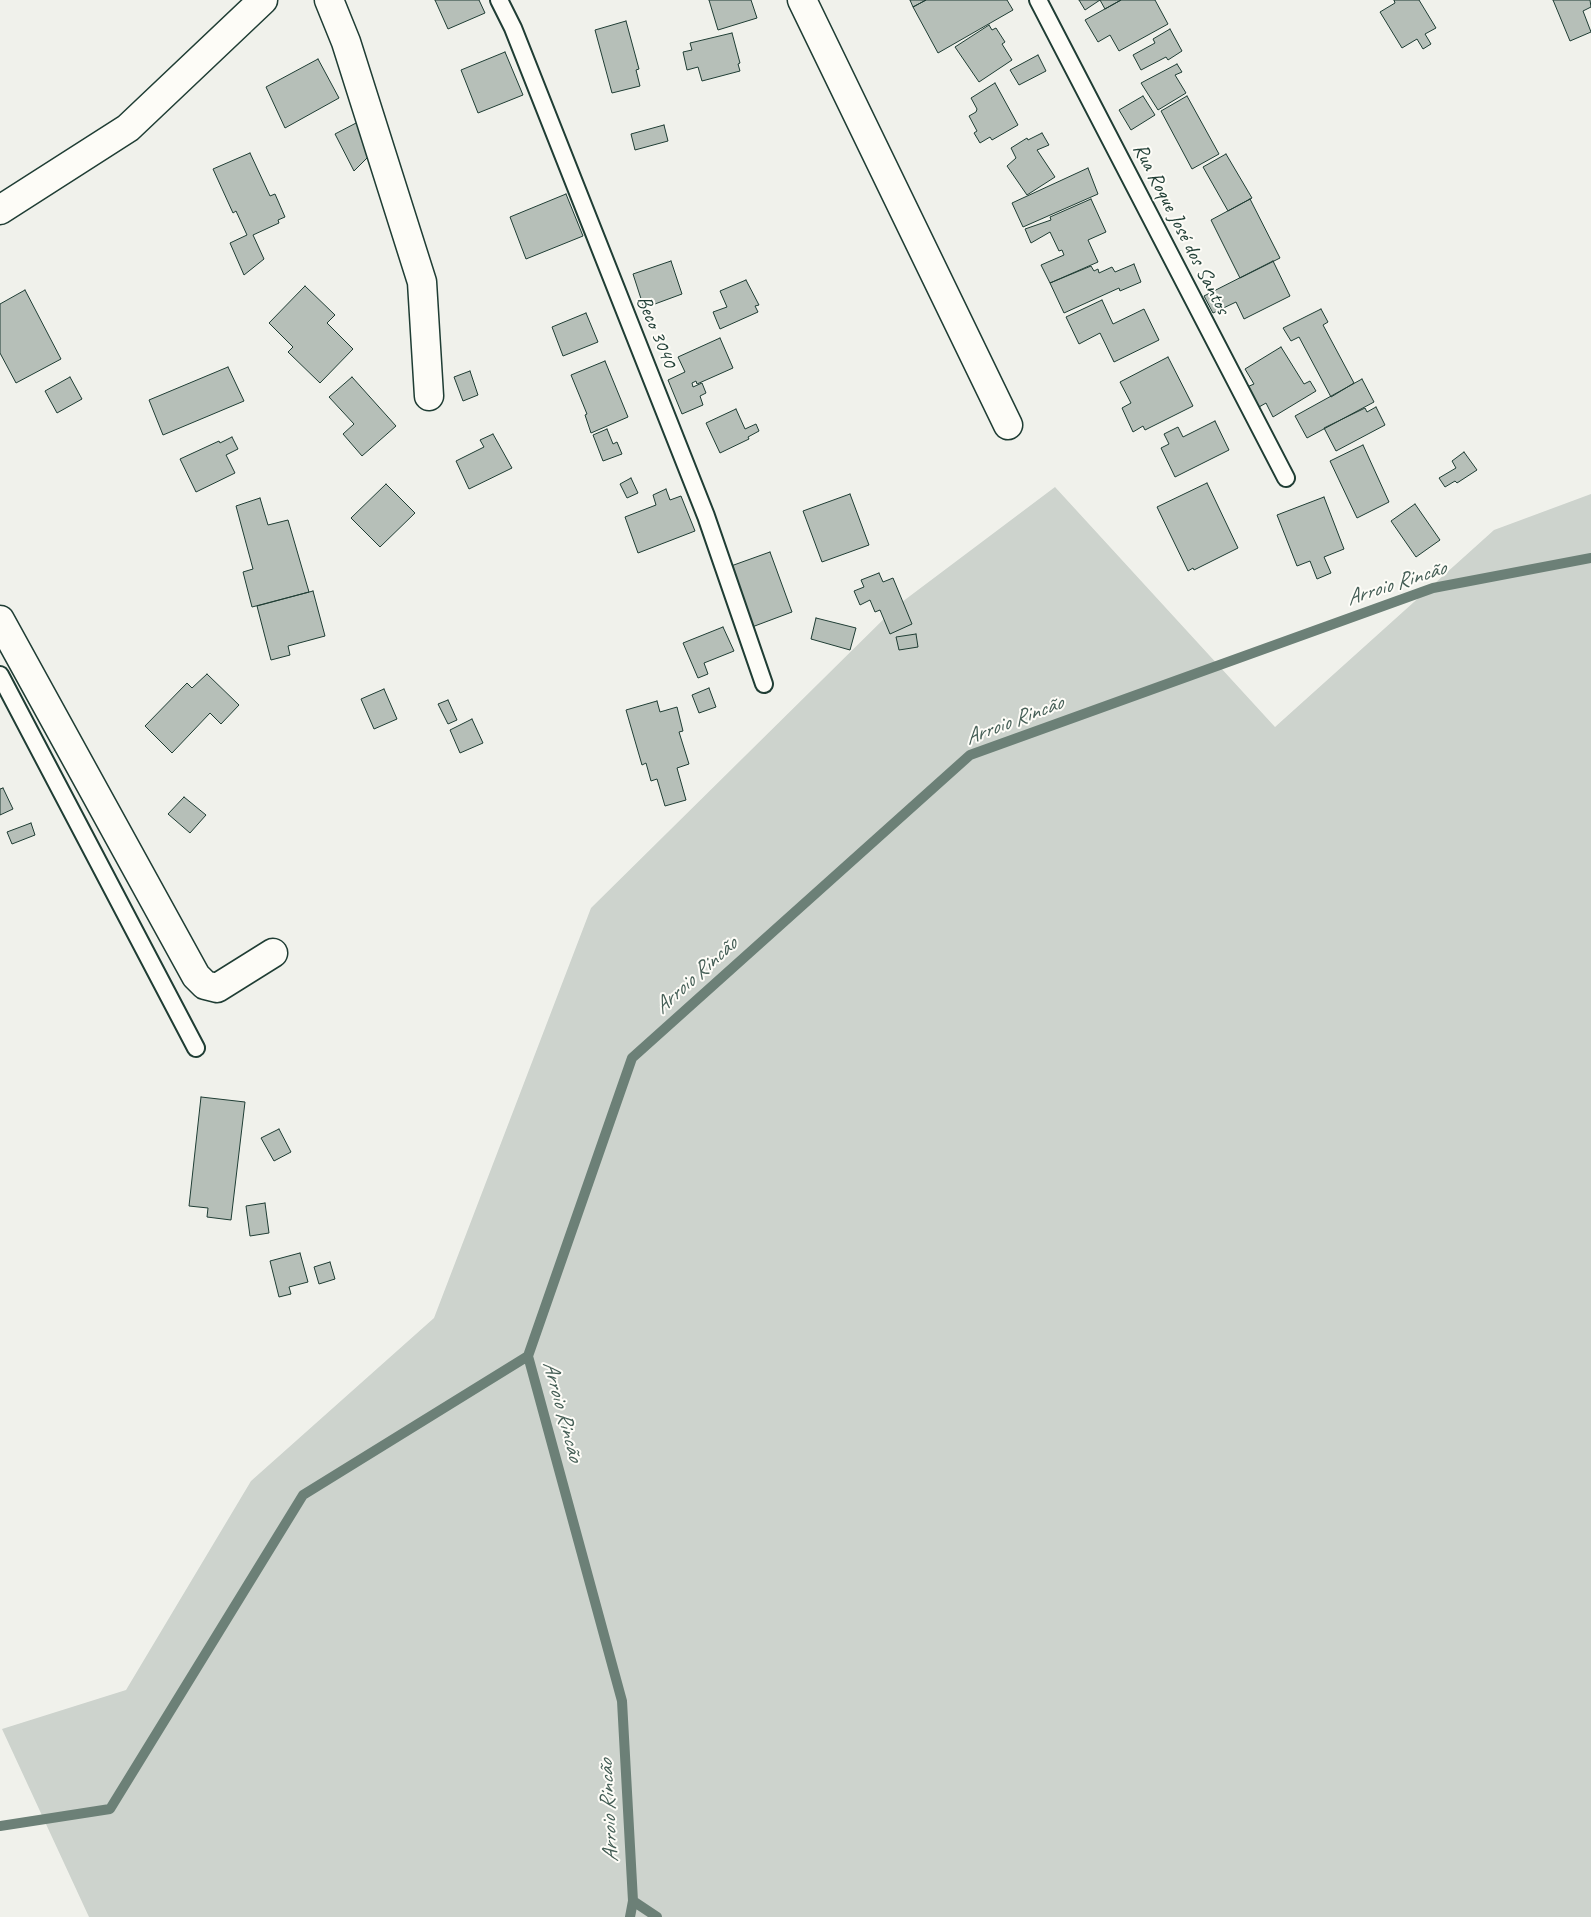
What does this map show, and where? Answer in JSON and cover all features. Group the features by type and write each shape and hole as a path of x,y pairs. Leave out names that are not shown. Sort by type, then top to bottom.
{"street":[{"path":"0,210 128,128 263,0"},
{"path":"329,0 346,42 422,282 428,396"},
{"path":"802,0 1008,425"},
{"path":"0,620 196,976 205,985 217,988 273,953"}],"lane":[{"name":"Beco 3040","path":"499,0 516,37 706,516 764,684"},
{"name":"Rua Roque José dos Santos","path":"1038,0 1286,478"},
{"path":"0,675 196,1048"}],"shaded area":[{"path":"1055,487 1275,727 1494,530 1591,494 1591,1917 89,1917 2,1729 126,1690 251,1481 434,1318 591,908 898,605"}],"building":[{"path":"435,0 479,0 485,13 448,29"},
{"path":"709,0 751,0 757,18 718,30"},
{"path":"910,0 926,0 913,7"},
{"path":"926,0 1007,0 1013,10 938,53 913,7"},
{"path":"1079,0 1100,0 1085,10"},
{"path":"1100,0 1121,0 1105,9"},
{"path":"1121,0 1155,0 1168,24 1119,51 1110,35 1098,42 1085,20"},
{"path":"1394,0 1419,0 1436,28 1425,34 1431,44 1423,49 1417,39 1402,48 1380,12 1395,3"},
{"path":"1553,0 1590,0 1591,7 1583,11 1591,32 1570,41"},
{"path":"626,21 639,69 636,70 640,86 612,93 595,30"},
{"path":"989,25 992,30 996,28 1005,42 1002,44 1012,60 979,82 955,47"},
{"path":"1170,29 1182,51 1168,60 1166,57 1141,70 1133,55 1155,43 1153,39"},
{"path":"732,33 740,63 738,64 740,71 702,81 698,67 687,70 683,52 692,50 690,43"},
{"path":"505,52 523,95 478,113 461,70"},
{"path":"1038,55 1046,71 1019,85 1010,70"},
{"path":"318,59 339,98 285,128 266,87"},
{"path":"1177,64 1182,72 1175,75 1186,93 1158,110 1141,83"},
{"path":"995,83 1018,125 992,140 990,137 980,143 974,133 977,131 969,116 976,112 977,109 971,98"},
{"path":"1143,96 1155,115 1131,130 1119,110"},
{"path":"1187,96 1219,154 1192,169 1161,111"},
{"path":"358,122 372,153 354,171 335,134"},
{"path":"664,125 668,141 635,150 631,134"},
{"path":"1042,133 1049,145 1037,150 1055,177 1027,195 1007,166 1016,158 1011,148 1027,138 1028,140"},
{"path":"250,153 270,196 275,194 285,217 278,220 279,223 253,235 264,259 244,275 230,243 247,235 236,211 233,213 213,169"},
{"path":"1226,154 1252,198 1228,211 1203,167"},
{"path":"1088,168 1098,194 1023,227 1012,203"},
{"path":"566,194 583,236 526,259 510,217"},
{"path":"1091,199 1106,232 1088,240 1098,262 1050,283 1041,265 1064,255 1062,250 1059,251 1050,232 1031,243 1025,229 1051,220 1050,217"},
{"path":"1250,199 1280,258 1240,278 1211,220"},
{"path":"671,261 682,294 644,308 633,274"},
{"path":"1273,261 1290,296 1244,319 1236,302 1213,313 1204,296"},
{"path":"1134,264 1141,282 1120,291 1119,288 1064,313 1050,283 1091,266 1094,271 1098,269 1099,273 1112,267 1115,272"},
{"path":"746,280 759,305 755,306 758,312 720,329 713,312 727,307 720,291"},
{"path":"305,286 335,315 327,323 353,349 320,383 288,352 293,347 269,323"},
{"path":"25,290 61,359 16,383 0,353 0,304"},
{"path":"1102,300 1113,324 1144,309 1159,340 1114,362 1100,333 1079,344 1066,317"},
{"path":"1321,309 1328,322 1323,325 1354,383 1331,397 1299,337 1291,341 1283,328"},
{"path":"586,313 598,342 563,356 552,327"},
{"path":"720,338 733,368 697,384 696,381 692,383 693,387 702,383 706,393 700,396 703,405 682,414 668,380 685,372 678,357"},
{"path":"1281,347 1304,384 1310,381 1316,391 1273,417 1266,403 1259,407 1247,387 1254,384 1245,369"},
{"path":"1168,357 1193,406 1145,430 1143,426 1133,432 1122,408 1131,403 1120,382"},
{"path":"605,361 628,417 591,433 585,415 587,414 571,375"},
{"path":"228,367 244,401 163,435 149,400"},
{"path":"470,371 478,395 463,401 454,377"},
{"path":"70,377 82,399 57,413 45,391"},
{"path":"352,377 396,426 362,456 343,434 354,424 329,397"},
{"path":"1362,379 1374,402 1307,438 1295,416"},
{"path":"1376,407 1385,425 1336,451 1324,428 1365,408 1367,412"},
{"path":"736,409 745,429 756,424 759,431 748,437 749,439 720,453 706,423"},
{"path":"1215,421 1229,450 1175,477 1161,448 1169,444 1164,434 1178,427 1183,437"},
{"path":"607,429 613,444 617,442 622,454 603,461 593,435"},
{"path":"493,434 512,468 469,489 456,461 484,447 480,440"},
{"path":"232,437 238,449 226,455 235,473 196,492 180,459"},
{"path":"1363,445 1389,502 1357,518 1330,461"},
{"path":"1464,452 1477,470 1457,483 1455,481 1445,487 1439,478 1456,468 1452,461"},
{"path":"631,478 638,493 627,498 620,484"},
{"path":"1207,483 1238,548 1194,570 1193,568 1188,571 1157,507"},
{"path":"386,484 415,513 380,547 351,518"},
{"path":"666,489 670,500 681,496 695,531 638,553 625,517 656,505 653,495"},
{"path":"850,494 869,545 822,562 803,511"},
{"path":"1324,497 1344,549 1324,557 1331,573 1317,579 1310,561 1297,566 1277,515"},
{"path":"260,498 268,525 288,520 309,592 252,607 243,572 253,569 236,506"},
{"path":"1415,504 1440,540 1416,557 1391,521"},
{"path":"770,552 792,612 752,627 731,566"},
{"path":"879,573 883,582 893,578 912,624 890,634 880,610 875,612 870,600 860,605 854,591 864,587 861,580"},
{"path":"313,591 325,636 288,646 290,655 271,660 257,606"},
{"path":"816,618 856,628 850,650 811,639"},
{"path":"723,627 734,651 704,663 708,674 698,678 683,643"},
{"path":"916,634 918,647 899,650 896,637"},
{"path":"207,674 239,705 221,724 210,713 172,753 145,726 187,683 192,688"},
{"path":"709,688 716,707 699,713 692,695"},
{"path":"384,689 397,719 374,729 361,699"},
{"path":"448,700 457,720 448,724 438,704"},
{"path":"657,701 660,712 677,707 683,731 679,732 689,764 677,768 686,800 665,806 657,779 651,781 646,763 642,765 626,710"},
{"path":"472,719 483,743 460,753 450,730"},
{"path":"3,788 13,809 0,815 0,789"},
{"path":"184,797 206,815 190,833 168,814"},
{"path":"31,823 35,835 12,844 7,832"},
{"path":"201,1097 245,1102 231,1220 207,1217 208,1208 189,1206"},
{"path":"279,1129 291,1152 274,1161 261,1138"},
{"path":"265,1203 269,1233 250,1236 246,1206"},
{"path":"300,1253 308,1282 289,1287 291,1294 279,1297 270,1261"},
{"path":"330,1262 335,1279 319,1284 314,1267"}],"waterway":[{"name":"Arroio Rincão","path":"657,1917 633,1901 622,1701 528,1356 632,1058 970,755 1433,588 1591,558"},
{"path":"0,1826 110,1809 303,1495 528,1356"},
{"path":"630,1917 633,1901"}]}
